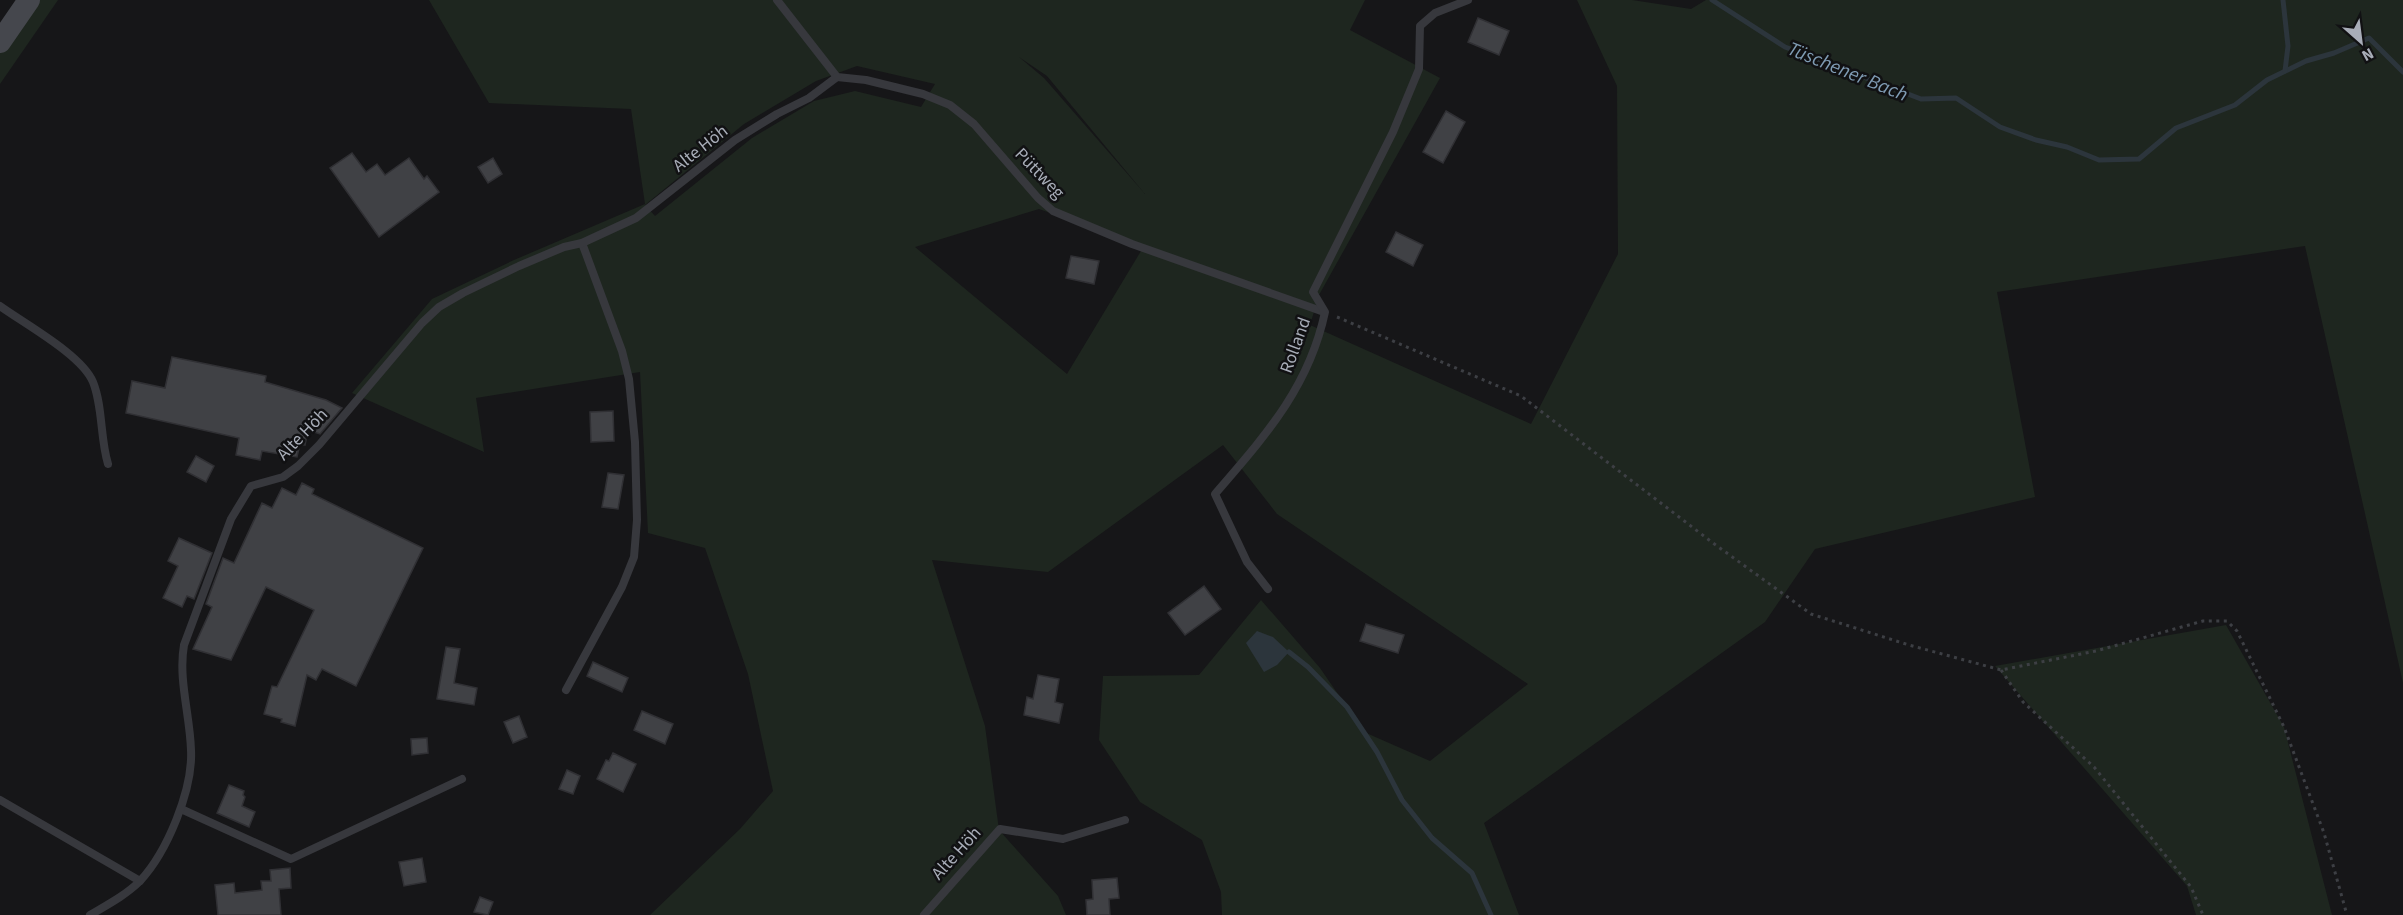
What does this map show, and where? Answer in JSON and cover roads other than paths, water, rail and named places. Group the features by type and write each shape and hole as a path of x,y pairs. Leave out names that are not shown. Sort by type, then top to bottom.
{"main road":[{"path":"0,42 29,0"}],"lane":[{"path":"777,0 837,77"},
{"name":"Rolland","path":"1268,589 1248,562 1215,494 1272,426 1292,398 1308,367 1325,312 1313,292 1393,132 1419,69 1420,26 1435,13 1468,0"},
{"name":"Alte Höh","path":"90,915 111,903 140,881 159,854 181,809 190,771 191,752 181,662 184,645 231,519 251,486 283,477 298,466 439,307 462,293 519,266 564,247 582,243 636,218 735,140 777,114 809,98 837,77"},
{"name":"Püttweg","path":"837,77 866,80 923,94 950,105 974,124 1038,198 1053,211 1132,244 1325,312"},
{"path":"566,690 622,587 634,556 637,520 635,442 629,379 622,351 582,243"},
{"path":"0,306 74,357 84,368 93,382 103,448 108,464"},
{"path":"181,809 291,859 462,779"},
{"path":"0,800 140,881"},
{"name":"Alte Höh","path":"924,915 1000,829 1063,839 1125,820"}],"waterway":[{"name":"Tüschener Bach","path":"1712,0 1785,47 1921,99 1956,98 2000,127 2036,140 2067,147 2099,160 2139,159 2176,128 2235,105 2267,80 2306,61 2334,53 2369,38 2403,72"},
{"path":"2283,0 2288,46 2285,71"},
{"path":"1289,652 1308,667 1347,707 1377,752 1402,800 1432,838 1472,873 1491,915"}]}
